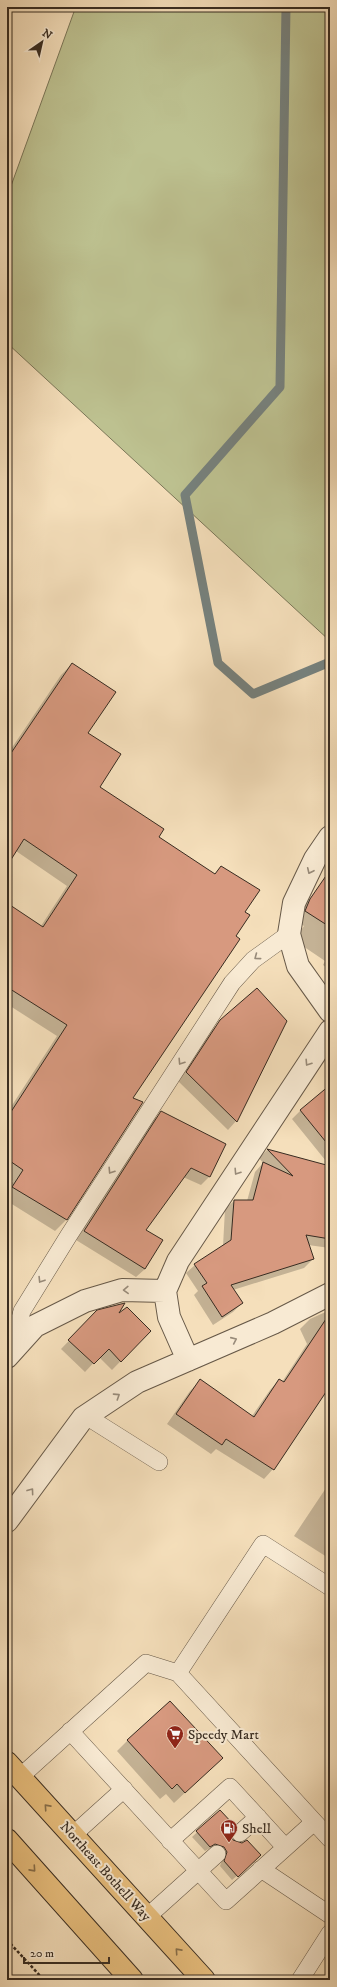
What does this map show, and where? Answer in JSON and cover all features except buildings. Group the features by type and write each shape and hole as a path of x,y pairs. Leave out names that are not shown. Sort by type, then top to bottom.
{"main road":[{"name":"Northeast Bothell Way","path":"14,1770 204,1980"},
{"path":"7,1840 132,1980"}],"street":[{"path":"330,837 315,859 294,903 289,934 298,966 330,1010"},
{"path":"188,1360 169,1317 165,1291 178,1262 330,1031"},
{"path":"13,1350 35,1326 84,1301 122,1290 165,1291"},
{"path":"7,1521 86,1416 137,1382 273,1323 330,1294"}],"lane":[{"path":"13,1350 22,1311 69,1235 232,984 253,960 289,934"},
{"path":"86,1416 158,1462"},
{"path":"178,1673 263,1544 330,1588"},
{"path":"14,1770 70,1731 146,1663 178,1673 330,1839"},
{"path":"70,1731 226,1901 314,1822"},
{"path":"170,1841 230,1787 285,1847"},
{"path":"73,1836 124,1789"},
{"path":"240,1833 258,1817"},
{"path":"147,1917 217,1854"},
{"path":"261,1869 330,1915"},
{"path":"300,1980 330,1933"}],"path":[{"path":"7,1940 44,1980"}],"green space":[{"path":"73,7 330,7 330,641 7,343 7,197 75,9"}],"waterway":[{"path":"286,7 280,387 185,495 218,663 253,694 330,662"}],"place":[{"name":"Speedy Mart","path":"175,1749"},
{"name":"Shell","path":"229,1843"}]}
